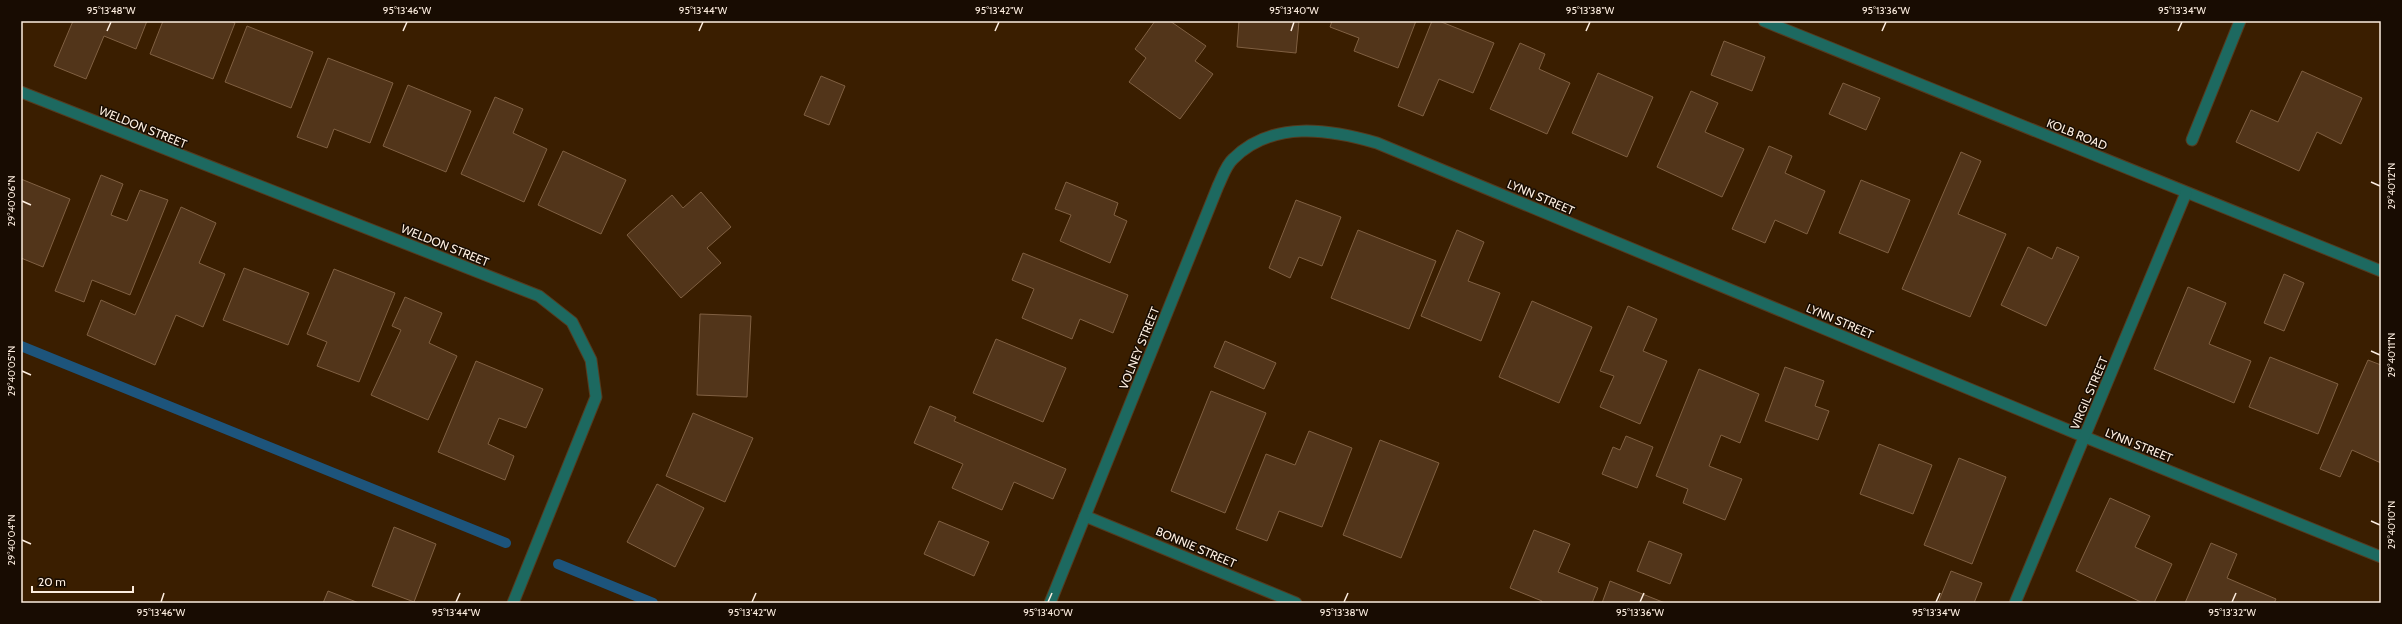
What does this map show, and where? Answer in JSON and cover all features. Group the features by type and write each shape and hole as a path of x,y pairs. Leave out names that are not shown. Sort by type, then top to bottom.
{"street":[{"name":"KOLB ROAD","path":"1764,21 2381,271"},
{"path":"2192,140 2240,21"},
{"name":"WELDON STREET","path":"21,92 539,296 572,322 591,360 596,398 513,603"},
{"name":"LYNN STREET","path":"1284,132 1312,130 1346,134 1377,143 2084,437 2381,557"},
{"name":"VOLNEY STREET","path":"1050,603 1218,186 1232,160 1251,145 1284,132"},
{"name":"VIRGIL STREET","path":"2015,603 2186,193"},
{"name":"BONNIE STREET","path":"1085,516 1296,603"}],"building":[{"path":"73,21 147,21 136,49 104,36 86,79 54,66"},
{"path":"163,21 230,21 235,23 213,79 150,54"},
{"path":"1155,21 1170,21 1206,46 1195,61 1213,74 1180,119 1129,82 1146,58 1135,49"},
{"path":"1239,21 1299,21 1296,53 1237,47"},
{"path":"1332,21 1416,21 1398,68 1354,51 1359,38 1330,27"},
{"path":"1432,21 1439,21 1494,43 1473,93 1439,79 1423,116 1398,106"},
{"path":"247,26 313,52 291,108 225,82"},
{"path":"1724,41 1765,57 1752,91 1711,75"},
{"path":"1520,43 1545,54 1539,69 1570,83 1547,134 1490,109"},
{"path":"328,58 393,83 370,143 334,129 327,148 297,137"},
{"path":"2302,71 2362,98 2341,144 2317,132 2299,171 2236,142 2251,110 2278,122"},
{"path":"1598,73 1653,97 1627,157 1572,133"},
{"path":"821,76 845,86 829,125 804,115"},
{"path":"1843,83 1880,98 1866,130 1829,114"},
{"path":"408,85 471,111 446,172 383,146"},
{"path":"1691,91 1718,103 1705,132 1744,149 1722,197 1657,167"},
{"path":"495,97 523,109 513,133 547,149 524,202 461,174"},
{"path":"1769,146 1792,156 1785,173 1825,191 1807,234 1775,220 1765,243 1732,229"},
{"path":"563,151 626,180 601,234 538,205"},
{"path":"1961,152 1981,161 1958,214 2006,234 1970,317 1902,289"},
{"path":"101,175 123,184 111,215 127,221 140,190 168,200 130,295 92,280 84,302 55,291"},
{"path":"21,179 70,199 43,267 21,258"},
{"path":"1861,180 1910,200 1888,253 1839,233"},
{"path":"1066,182 1118,203 1114,215 1127,221 1110,263 1060,241 1071,215 1055,209"},
{"path":"701,192 731,227 707,248 721,263 681,298 627,235 672,195 683,208"},
{"path":"1296,200 1341,217 1322,266 1299,257 1290,278 1269,268"},
{"path":"181,207 216,223 199,263 225,274 203,327 176,315 155,365 87,335 101,300 135,315"},
{"path":"1358,230 1436,261 1409,329 1331,298"},
{"path":"1457,230 1484,242 1468,281 1500,293 1481,341 1421,316"},
{"path":"2028,247 2052,259 2057,247 2079,257 2046,326 2001,305"},
{"path":"1023,253 1128,295 1113,333 1080,319 1072,339 1022,318 1034,289 1012,280"},
{"path":"244,268 309,293 288,345 223,320"},
{"path":"334,269 395,293 359,382 317,366 327,342 307,334"},
{"path":"2284,274 2304,283 2284,331 2264,323"},
{"path":"2188,287 2226,303 2209,344 2251,361 2234,403 2154,369"},
{"path":"405,297 442,313 429,343 457,356 428,420 371,395 401,330 392,326"},
{"path":"1532,301 1592,327 1559,403 1499,377"},
{"path":"1628,306 1657,319 1643,351 1667,361 1640,424 1600,407 1614,376 1600,371"},
{"path":"700,314 751,316 747,397 697,395"},
{"path":"996,339 1066,368 1043,422 973,393"},
{"path":"1225,341 1276,363 1264,389 1214,367"},
{"path":"2270,357 2338,384 2318,434 2249,407"},
{"path":"2368,360 2381,365 2381,463 2352,450 2340,477 2320,469"},
{"path":"476,361 543,389 526,428 499,418 488,444 514,456 505,480 438,452"},
{"path":"1785,367 1824,381 1815,406 1829,411 1818,440 1765,421"},
{"path":"1699,369 1759,394 1740,443 1721,435 1709,466 1742,479 1725,520 1683,503 1688,489 1656,476"},
{"path":"1211,391 1266,413 1225,513 1171,491"},
{"path":"930,406 956,417 954,421 1066,469 1053,499 1014,482 1002,510 952,488 963,464 914,443"},
{"path":"693,413 753,438 725,502 666,476"},
{"path":"1309,431 1352,448 1322,527 1279,511 1267,541 1236,529 1266,454 1295,465"},
{"path":"1626,436 1653,447 1637,488 1602,474 1613,447 1620,450"},
{"path":"1380,440 1439,463 1401,558 1343,535"},
{"path":"1879,444 1932,465 1913,514 1860,494"},
{"path":"1959,458 2006,477 1972,564 1924,545"},
{"path":"657,484 704,508 675,567 627,542"},
{"path":"2110,498 2150,516 2135,547 2172,564 2154,603 2143,603 2076,571"},
{"path":"939,521 989,542 974,576 924,554"},
{"path":"394,527 436,544 414,602 372,586"},
{"path":"1534,530 1570,544 1558,572 1598,588 1592,603 1541,603 1542,601 1510,588"},
{"path":"1649,541 1682,554 1670,584 1637,571"},
{"path":"2211,543 2237,554 2227,578 2276,599 2274,603 2185,603"},
{"path":"1951,571 1982,583 1974,603 1938,603"},
{"path":"1610,581 1665,603 1602,603"},
{"path":"328,591 359,603 323,603"}],"waterway":[{"path":"21,346 506,543"},
{"path":"558,564 653,603"}]}
